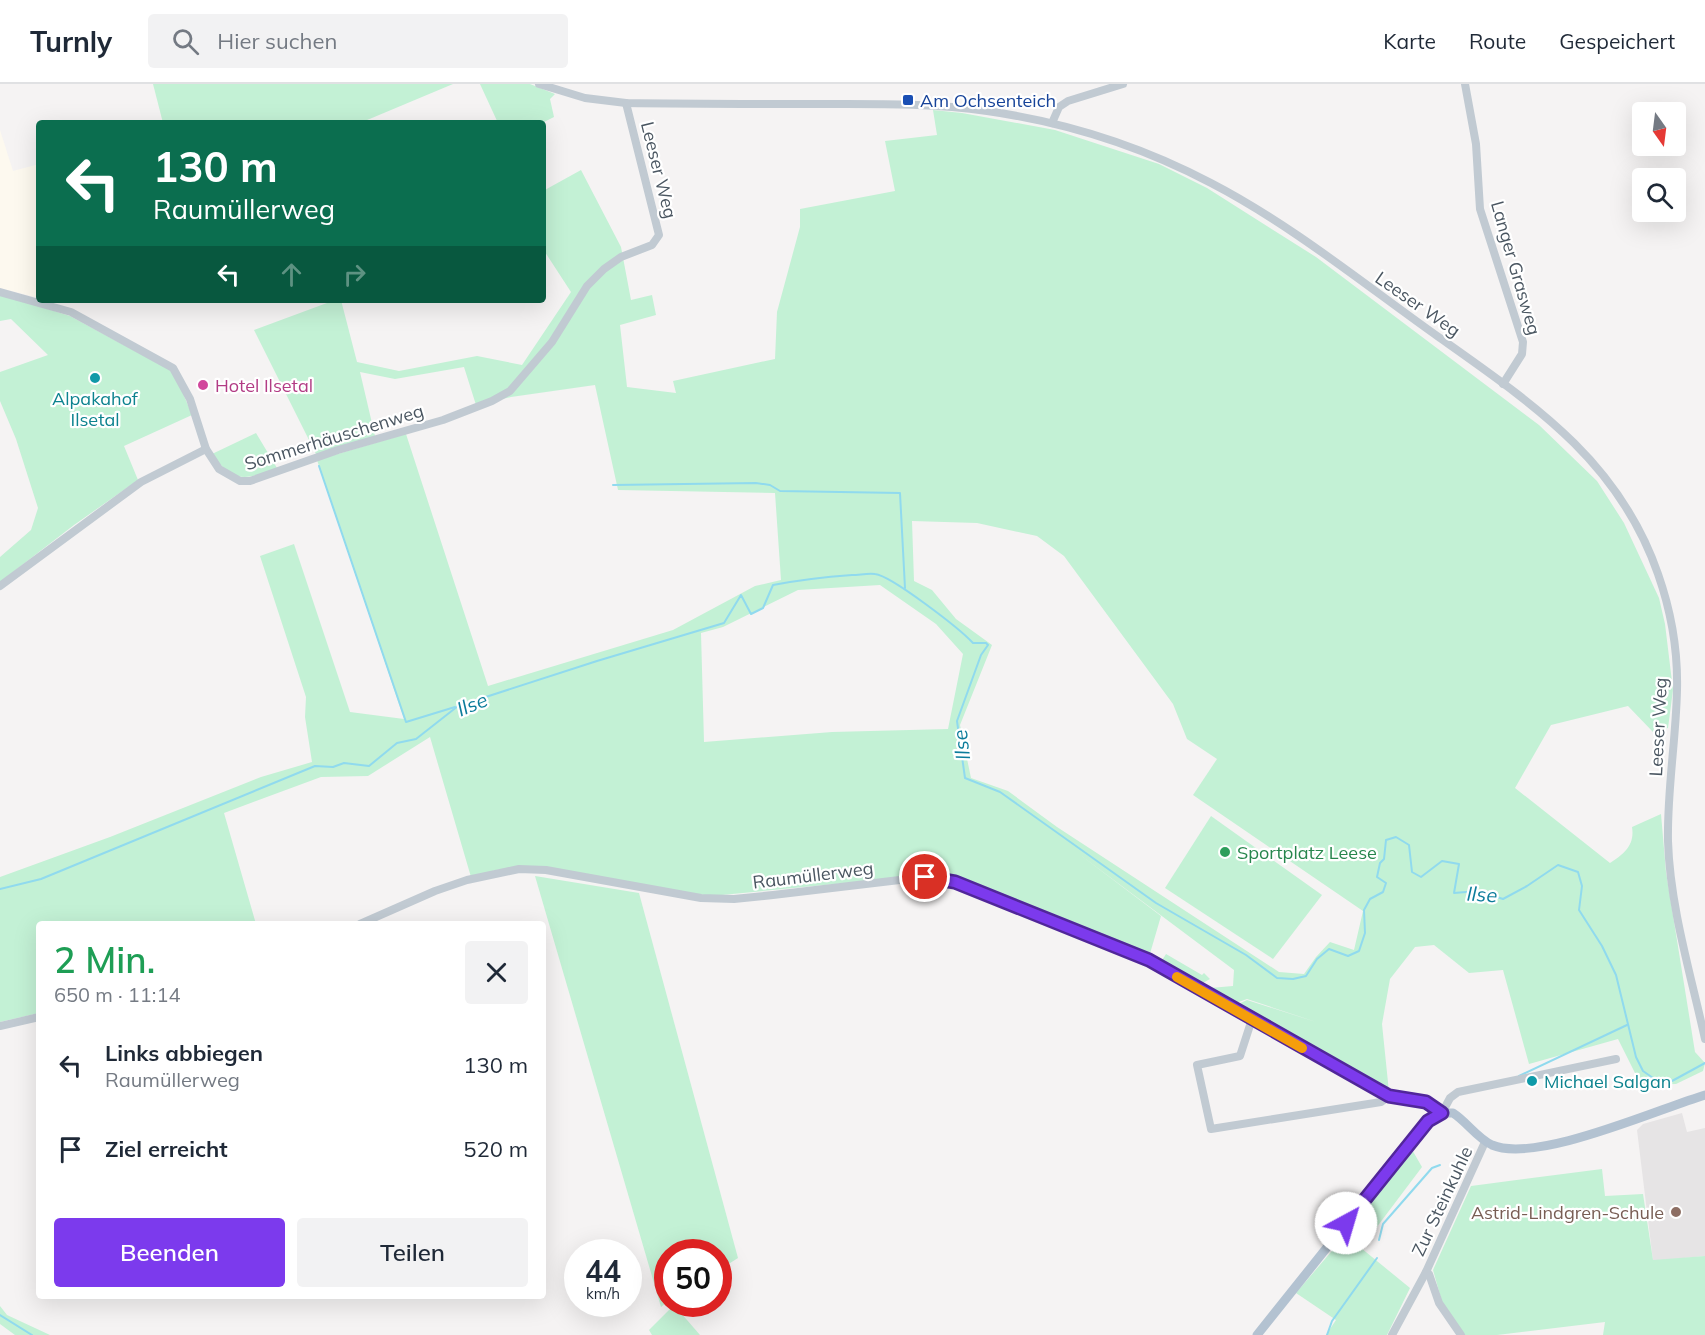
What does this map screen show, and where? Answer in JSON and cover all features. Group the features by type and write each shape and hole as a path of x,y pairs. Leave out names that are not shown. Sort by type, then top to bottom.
{"main road":[{"path":"1257,1335 1428,1121 1442,1113 1453,1113 1462,1119 1485,1142 1494,1146 1518,1149 1558,1143 1705,1095"}],"street":[{"name":"Leeser Weg","path":"539,84 585,98 626,103 928,105 987,111 1052,123 1116,141 1212,183 1267,216 1503,384 1562,430 1600,470 1617,493 1641,534 1658,574 1671,622 1676,656 1677,690 1668,807 1670,871 1705,1039"},
{"path":"1052,123 1059,107 1068,101 1123,84"},
{"name":"Langer Grasweg","path":"1465,84 1476,144 1480,208 1523,342 1522,354 1503,384"},
{"name":"Leeser Weg","path":"621,257 652,245 659,235 626,103"},
{"name":"Sommerhäuschenweg","path":"39,303 71,312 173,368 190,399 206,449 219,468 230,477 240,481 250,481 338,450 443,420 492,401 510,391 533,367 552,342 587,286 604,269 621,257"},
{"name":"Sommerhäuschenweg","path":"0,292 36,302"},
{"path":"0,586 141,482 206,449"},
{"name":"Raumüllerweg","path":"367,921 435,891 467,880 519,869 546,870 712,899 773,895 925,877 955,882 1149,960 1389,1096 1426,1102 1442,1113"},
{"path":"0,1026 36,1018"},
{"path":"1252,1019 1240,1056 1197,1065 1211,1129 1381,1102 1389,1096"},
{"path":"1442,1113 1450,1098 1458,1092 1616,1059"},
{"name":"Zur Steinkuhle","path":"1461,1335 1439,1303 1429,1274 1426,1272 1485,1142"},
{"path":"1392,1335 1426,1272"}],"shaded area":[{"path":"0,130 13,171 36,165 36,297 0,288"},
{"name":"Astrid-Lindgren-Schule","path":"1682,1113 1687,1132 1705,1128 1705,1256 1653,1261 1637,1130 1643,1124"}],"green space":[{"path":"153,84 453,84 367,120 162,120"},
{"path":"480,84 530,84 555,94 550,99 554,117 546,121 497,120"},
{"path":"933,110 1055,130 1159,164 1207,188 1316,257 1539,425 1597,481 1624,523 1659,598 1665,624 1673,690 1668,728 1653,732 1628,706 1551,725 1515,788 1610,863 1620,856 1630,844 1632,827 1661,814 1666,872 1695,1052 1705,1063 1703,1071 1676,1084 1641,1085 1618,1039 1529,1064 1503,970 1469,973 1434,945 1415,947 1390,979 1382,1024 1389,1092 1236,1005 1247,1000 1316,1022 1247,999 1233,1004 1210,988 1233,986 1234,970 1079,854 1161,916 1149,957 956,879 846,883 711,896 519,867 471,877 430,737 368,776 321,777 224,813 255,921 36,921 36,1014 0,1022 0,877 110,837 261,777 312,762 305,717 306,697 260,556 294,544 350,712 404,719 317,460 406,434 488,686 673,630 755,586 781,580 775,493 618,490 595,385 511,397 476,405 464,367 395,379 360,372 375,436 317,456 254,330 327,303 342,303 357,362 399,371 477,356 522,365 571,292 546,254 546,189 581,170 621,247 631,300 652,295 656,315 620,325 627,387 676,393 673,381 775,359 777,312 800,227 800,209 895,191 885,141 937,135","holes":["912,521 977,523 1037,536 1064,556 1173,704 1187,739 1217,759 1193,795 1363,911 1354,950 1330,942 1304,974 1279,972 1057,827 1008,791 971,778 960,725 992,645 956,619 932,590 914,581","880,585 936,624 963,654 948,729 832,732 704,742 701,633 723,627 798,590"]},
{"path":"0,294 70,316 170,370 180,386 192,415 124,446 138,480 74,525 0,582 0,557 31,530 38,508 16,439 0,401 0,372 48,355 11,319 0,321"},
{"path":"256,433 277,468 257,475 241,477 227,471 212,454"},
{"name":"Sportplatz Leese","path":"1211,816 1322,895 1273,959 1165,888"},
{"path":"535,876 639,893 738,1258 732,1262 732,1239 654,1239 654,1283"},
{"path":"1166,954 1202,975 1204,973 1210,979 1201,984 1161,962"},
{"path":"1411,1148 1422,1167 1361,1248 1410,1288 1387,1335 1326,1335 1336,1320 1296,1293 1354,1225"},
{"path":"1602,1169 1605,1196 1643,1194 1653,1260 1705,1256 1705,1335 1603,1335 1605,1322 1497,1335 1465,1335 1442,1302 1433,1270 1471,1186"},
{"path":"0,1306 7,1315 50,1335 15,1335 0,1324"},
{"path":"662,1317 684,1317 700,1335 652,1335 649,1330"}],"waterway":[{"path":"319,466 406,722 455,707"},
{"path":"613,485 756,483 770,485 780,491 900,493 905,588"},
{"name":"Ilse","path":"0,889 41,879 315,766 333,767 344,763 369,766 397,743 416,739 458,706 724,623 741,595 751,614 763,608 773,585 875,574 910,593 973,643 988,645 981,655 957,721 965,778 1000,792 1156,903 1246,955 1277,978 1293,979 1306,976 1317,959 1329,949 1348,956 1359,951 1365,933 1364,910 1370,899 1383,892 1386,883 1377,877 1380,863 1384,859 1386,840 1396,837 1409,845 1412,872 1421,877 1442,861 1459,864 1454,893 1478,891 1503,899 1558,865 1578,872 1582,886 1579,910 1602,946 1616,975 1636,1057 1643,1071 1653,1078 1672,1081 1705,1063"},
{"path":"1519,1076 1627,1025"},
{"path":"1379,1240 1383,1224 1432,1168 1440,1165"},
{"path":"1327,1335 1332,1321 1377,1258"},
{"path":"0,1315 32,1335"}],"slow traffic":[{"path":"1177,977 1302,1048"}],"place":[{"name":"Am Ochsenteich","path":"908,100"},
{"name":"Alpakahof Ilsetal","path":"95,378"},
{"name":"Hotel Ilsetal","path":"203,385"},
{"name":"Sportplatz Leese","path":"1225,852"},
{"name":"Michael Salgan","path":"1532,1081"},
{"name":"Astrid-Lindgren-Schule","path":"1676,1212"}],"route":[{"path":"925,877 955,882 1149,960 1389,1096 1426,1102 1442,1113 1428,1121 1346,1223"}]}
